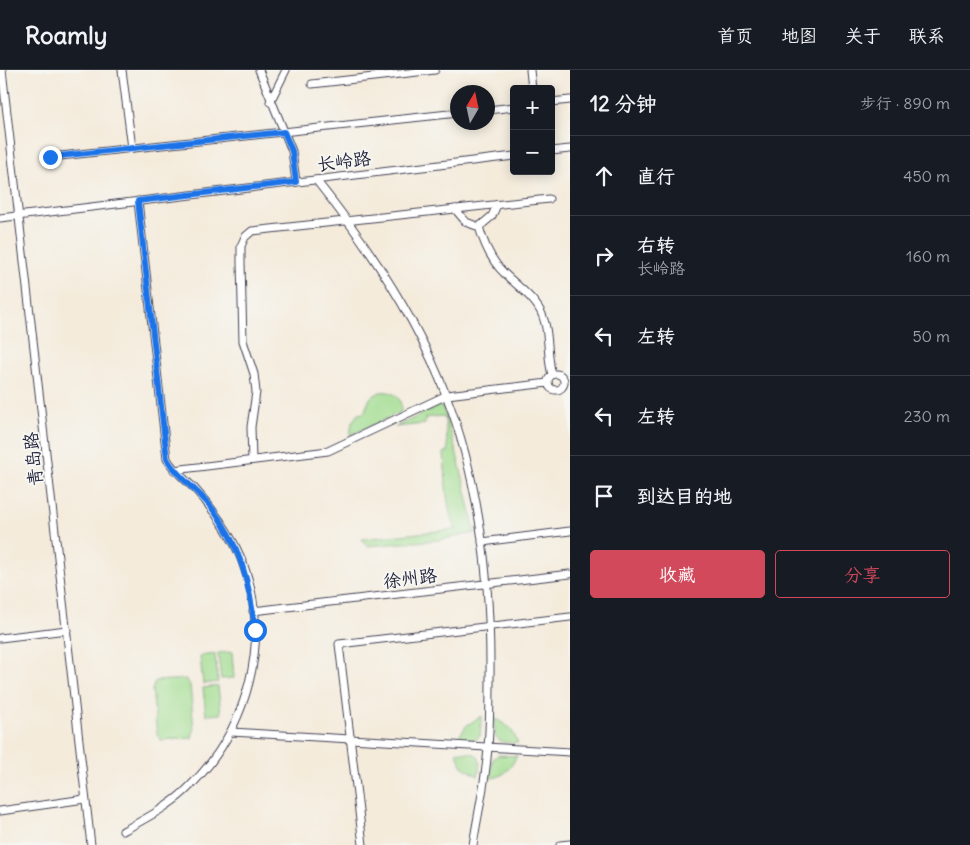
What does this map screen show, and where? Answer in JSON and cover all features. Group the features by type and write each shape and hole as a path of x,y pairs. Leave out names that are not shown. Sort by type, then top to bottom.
{"street":[{"name":"青岛路","path":"2,70 91,845"},
{"path":"122,70 132,148"},
{"path":"259,70 270,102 292,151 296,182"},
{"path":"270,102 286,70"},
{"path":"312,84 435,70"},
{"path":"530,70 532,85"},
{"path":"555,102 570,100"},
{"path":"495,109 510,107"},
{"path":"50,157 450,114"},
{"path":"555,151 570,149"},
{"name":"长岭路","path":"0,218 510,156"},
{"path":"316,180 349,220 380,267 427,351 447,395 470,481 488,584 489,626 488,747 473,845"},
{"path":"252,460 251,427 256,392 254,374 243,341 241,246 245,237 252,231 549,199"},
{"path":"123,831 159,811 185,791 207,768 240,715 250,684 255,656 253,611 248,579 241,558 226,529 211,507 174,470 167,459 138,201"},
{"path":"479,227 492,216 497,205"},
{"path":"456,209 466,222 479,227"},
{"path":"479,227 485,246 493,260 538,306 543,317 552,375 548,383"},
{"path":"552,375 561,376 564,381 563,386"},
{"path":"174,470 328,451 447,395 548,383"},
{"path":"548,383 554,390 563,386"},
{"path":"563,386 570,392"},
{"path":"482,542 570,531"},
{"name":"徐州路","path":"253,611 570,574"},
{"path":"362,845 339,644 570,617"},
{"path":"0,638 67,630"},
{"path":"231,732 570,752"},
{"path":"0,810 85,799"},
{"path":"560,845 570,844"}],"green space":[{"path":"380,392 389,392 396,396 401,403 401,412 350,435 352,422 358,414 364,413 370,398"},
{"path":"439,406 443,408 453,439 475,533 440,540 367,546 362,539 456,529 450,513 447,492 444,452 448,452 445,418 442,416 425,418 425,424 395,427"},
{"path":"232,652 234,678 221,679 218,653"},
{"path":"215,654 218,682 203,684 200,656"},
{"path":"186,679 190,685 194,730 192,738 161,740 157,734 152,690 155,681"},
{"path":"218,686 221,714 206,715 203,688"},
{"path":"482,716 480,736 475,740 457,739 467,725"},
{"path":"495,718 511,729 518,743 505,742 498,739 495,731"},
{"path":"456,752 477,756 480,763 478,776 463,767"},
{"path":"498,755 517,756 510,768 503,774 490,778 493,759"}],"route":[{"path":"50,157 284,132 292,151 296,182 138,201 167,459 172,468 211,507 226,529 241,558 248,579 255,630"}]}
